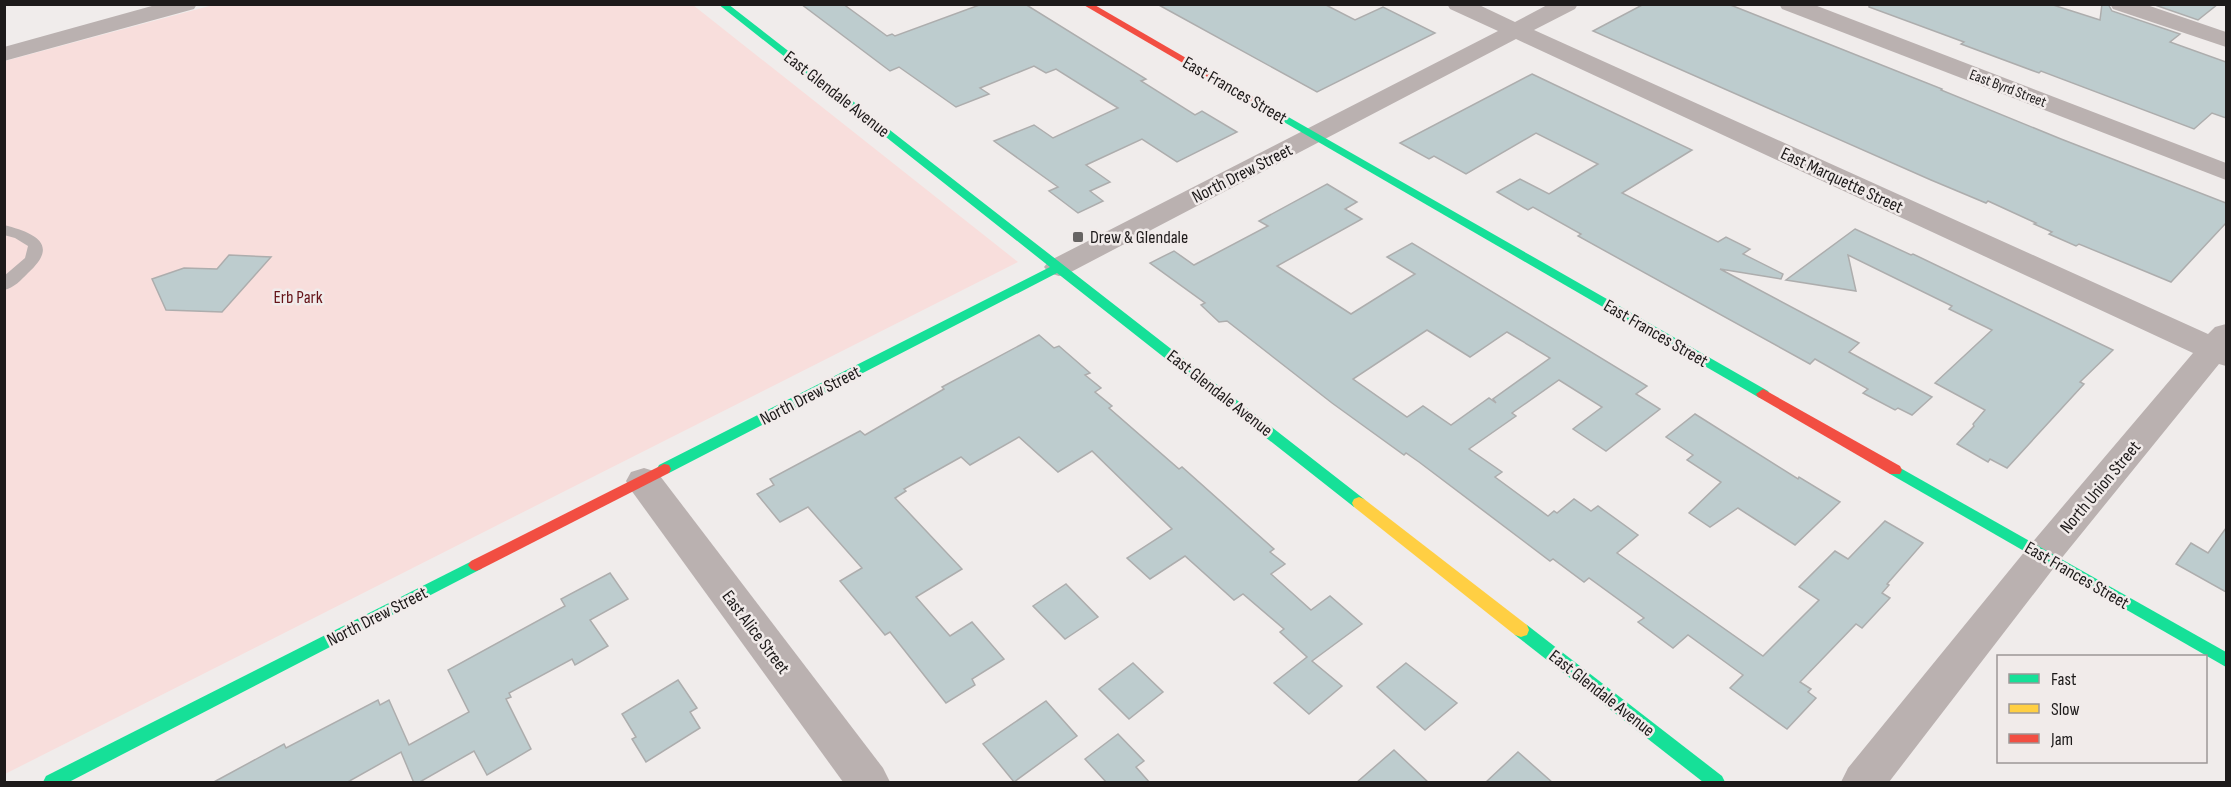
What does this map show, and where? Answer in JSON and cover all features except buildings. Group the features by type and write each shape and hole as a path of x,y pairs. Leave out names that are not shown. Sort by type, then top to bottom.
{"street":[{"path":"4,54 186,4"},
{"name":"East Glendale Avenue","path":"722,4 1716,783"},
{"name":"East Frances Street","path":"1086,4 2226,660"},
{"name":"East Marquette Street","path":"1458,4 2222,346"},
{"name":"North Drew Street","path":"74,777 1567,4"},
{"name":"East Byrd Street","path":"1790,4 2226,171"},
{"path":"2121,4 2226,40"},
{"name":"North Union Street","path":"1863,783 2043,555 2222,346"},
{"name":"East Alice Street","path":"644,481 868,783"}],"lane":[{"path":"4,230 33,239 36,247 35,256 30,265 4,285"}],"green space":[{"name":"Erb Park","path":"213,5 693,5 1018,262 5,774 5,61"}],"traffic: fast":[{"path":"722,4 1359,503"},
{"path":"1269,109 1763,394"},
{"path":"664,469 1059,267"},
{"path":"1895,470 2226,660"},
{"path":"52,782 476,565"},
{"path":"1521,630 1716,782"}],"traffic: slow":[{"path":"1359,503 1521,630"}],"traffic: jam":[{"path":"1086,4 1269,109"},
{"path":"1763,394 1895,470"},
{"path":"476,565 664,469"}],"place":[{"name":"Drew & Glendale","path":"1078,237"}]}
